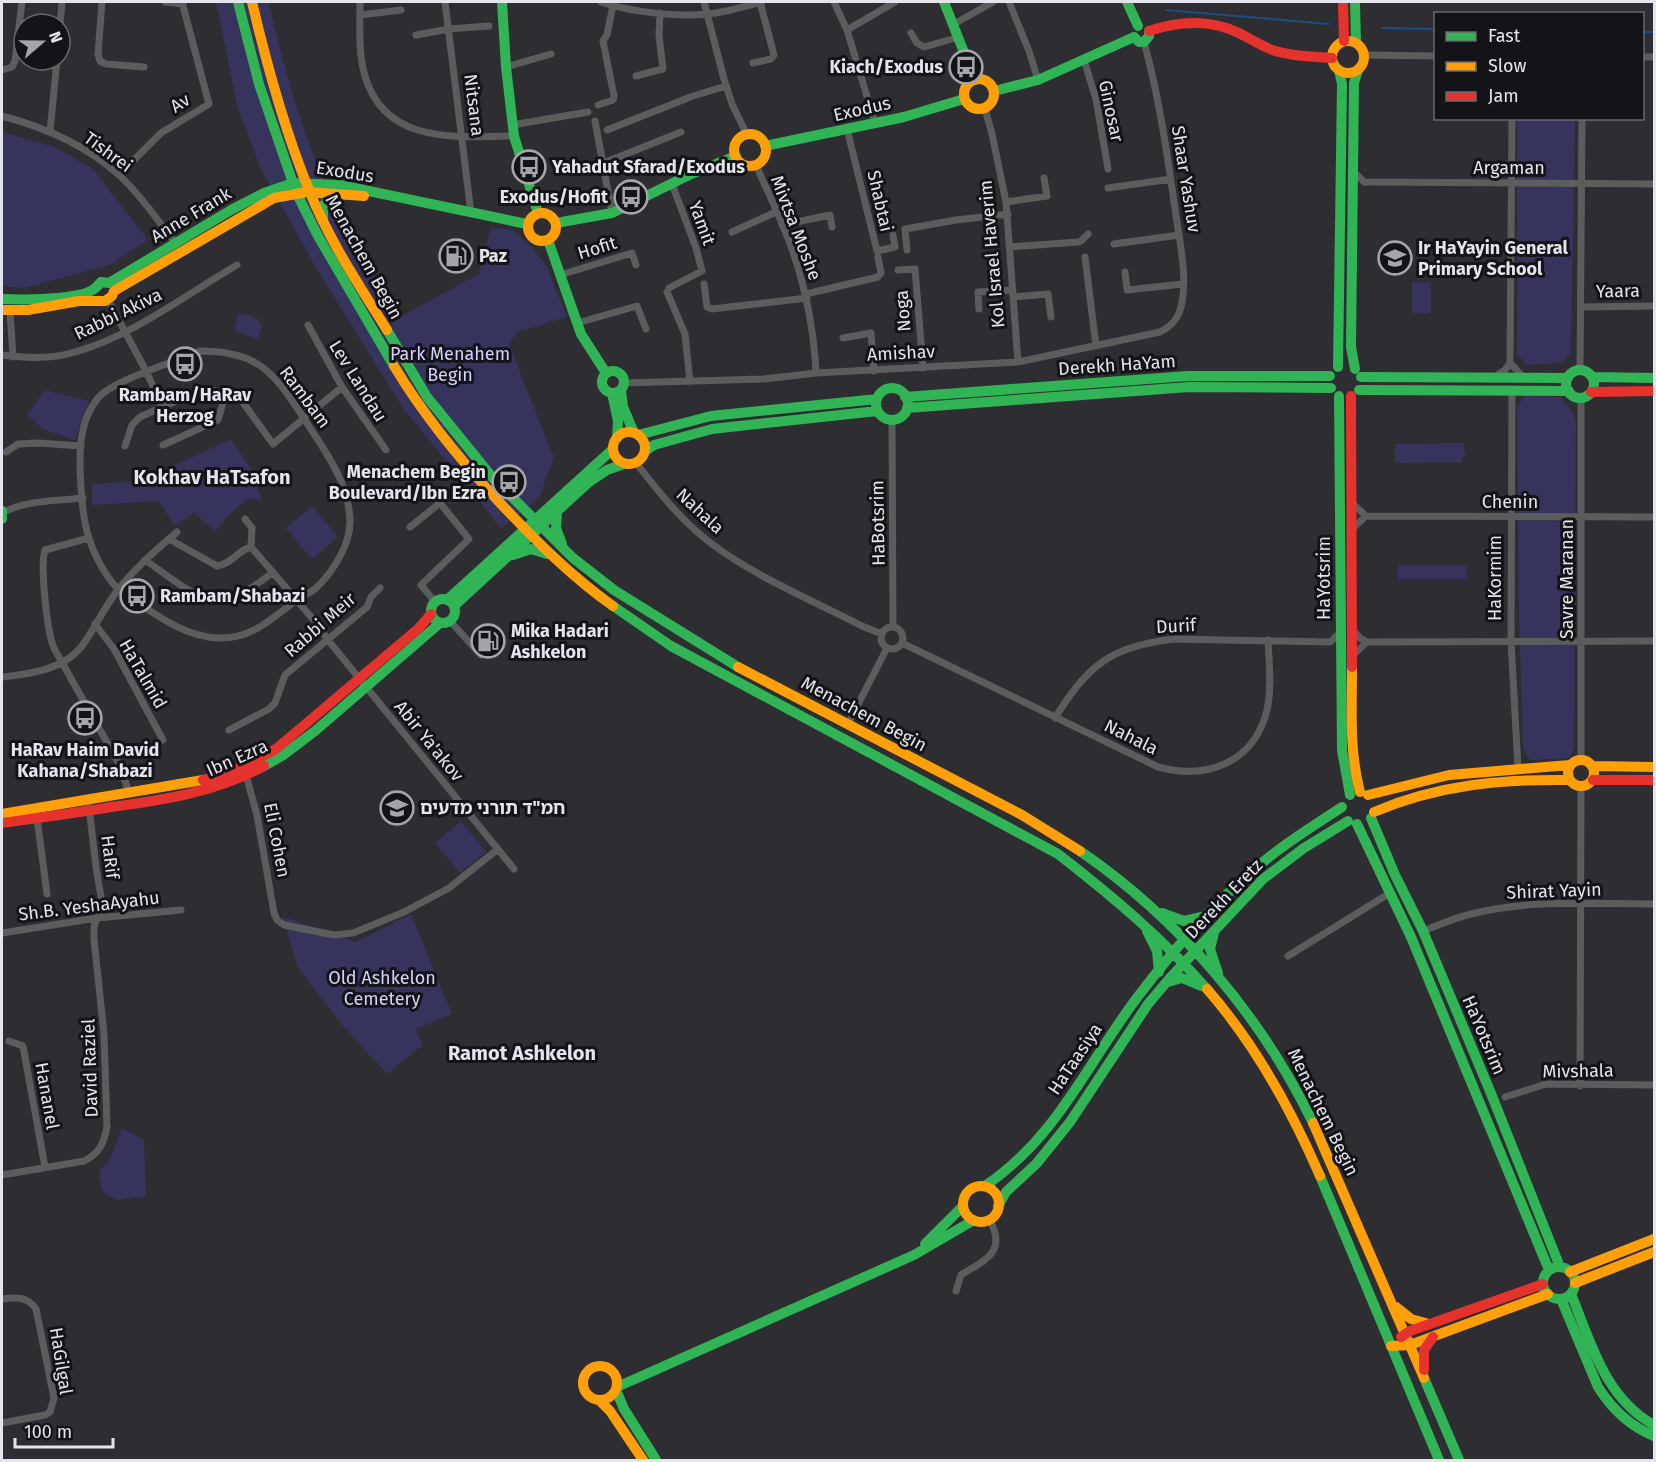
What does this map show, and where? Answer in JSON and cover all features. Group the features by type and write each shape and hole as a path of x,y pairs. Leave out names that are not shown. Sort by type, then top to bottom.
{"street":[{"path":"2,70 12,67 15,61 22,2"},
{"path":"102,2 98,54 100,61 106,64 144,66"},
{"name":"Av","path":"119,175 160,133 209,104 183,3 165,2"},
{"name":"Menachem Begin","path":"238,2 258,84 294,187 307,213 414,400 470,470 528,533 590,590 671,646 1058,854 1134,914 1175,953 1217,1000 1262,1062 1283,1096 1302,1134 1439,1461"},
{"name":"Menachem Begin","path":"252,2 271,82 307,187 351,272 427,397 492,477 538,524 567,552 614,590 679,632 731,663 1022,815 1111,872 1145,901 1223,984 1271,1046 1298,1092 1392,1302 1459,1461"},
{"path":"360,2 365,75 371,91 389,116 405,126 437,136 514,136"},
{"name":"Nitsana","path":"445,2 471,213"},
{"path":"503,2 512,125 538,213"},
{"path":"601,2 660,13 708,14 761,2 774,55 771,59 753,63"},
{"path":"704,2 732,105 747,135"},
{"path":"834,2 847,30 874,123"},
{"path":"847,30 895,2"},
{"path":"944,2 975,80"},
{"path":"954,24 993,2"},
{"path":"1009,2 1038,80"},
{"name":"Shaar Yashuv","path":"1127,2 1141,34 1151,68 1171,179 1183,284 1179,312 1174,322"},
{"path":"1343,2 1350,42"},
{"path":"1350,42 1355,2"},
{"path":"598,105 609,103 614,96 603,41 607,35 613,5"},
{"path":"360,15 401,10"},
{"path":"636,76 663,69 659,36 660,13"},
{"path":"994,91 1038,80 1141,34 1177,22 1220,26 1275,51 1332,58"},
{"path":"416,35 449,29 489,26"},
{"path":"911,33 917,43 924,47 959,37"},
{"path":"1350,42 1361,48 1364,55 1354,83 1351,347 1358,373 1355,393"},
{"path":"1350,42 1334,49 1332,58 1335,67 1339,70 1347,73 1358,70"},
{"path":"506,67 551,54"},
{"path":"1364,55 1434,56"},
{"name":"Ginosar","path":"1084,60 1096,99 1108,169"},
{"path":"1339,70 1342,84 1338,367 1330,376 1335,392 1512,389 1569,391"},
{"path":"50,131 56,72"},
{"path":"980,79 989,83 994,91 994,100 985,109 975,109 964,99 966,87 975,80 980,79"},
{"path":"608,130 693,96 726,86"},
{"name":"Exodus","path":"765,146 874,123 964,99"},
{"name":"Kol Israel Haverim","path":"985,109 999,163 1008,214 1018,362"},
{"path":"512,125 588,112"},
{"name":"Tishrei","path":"2,116 50,131 91,153 119,175 175,242"},
{"path":"1492,378 1505,370 1510,363 1512,120"},
{"path":"1580,369 1582,120"},
{"path":"595,121 600,165 612,213"},
{"name":"Shabtai","path":"848,129 877,251 895,247 893,236"},
{"path":"600,165 681,132"},
{"path":"747,135 760,138 765,146 765,155 756,165 744,165 736,156 736,143 747,135"},
{"path":"556,223 612,213 736,156"},
{"path":"278,187 283,177 283,157"},
{"name":"Mivtsa Moshe","path":"756,165 794,253 812,322 816,373"},
{"path":"1353,171 1364,183 1353,193"},
{"path":"1006,202 1047,196 1044,178"},
{"path":"1108,188 1171,179"},
{"name":"Argaman","path":"1364,183 1654,184"},
{"name":"Yamit","path":"672,184 696,248 702,271 668,290 686,334 690,382"},
{"name":"Exodus","path":"294,187 340,185 527,224"},
{"name":"Anne Frank","path":"2,299 28,300 88,291 105,292 175,242 250,199 278,187 294,187"},
{"name":"Anne Frank","path":"6,310 38,309 105,292 294,187"},
{"name":"Exodus","path":"307,187 332,193 392,197"},
{"path":"323,220 324,206 332,193"},
{"path":"274,198 291,202 307,213"},
{"path":"538,213 547,213 556,223 555,233 548,240 539,241 531,237 527,224 531,217 538,213"},
{"path":"732,232 776,213"},
{"path":"908,250 905,229 1008,214"},
{"path":"782,225 830,215 832,227"},
{"path":"1010,247 1077,242 1088,234"},
{"path":"1114,244 1179,235"},
{"path":"548,240 581,334 606,373"},
{"name":"Hofit","path":"560,275 632,253 636,264"},
{"name":"Noga","path":"806,296 878,277 881,273 878,257"},
{"path":"1085,258 1096,346"},
{"name":"Rabbi Akiva","path":"2,355 13,357 74,353 125,332 237,265"},
{"name":"Noga","path":"898,270 915,269 922,368"},
{"path":"1125,272 1127,290 1183,284"},
{"path":"704,284 707,307 712,309 806,296"},
{"path":"105,292 162,406"},
{"path":"979,309 978,292 1048,294 1051,317"},
{"path":"577,324 637,306 646,329"},
{"name":"Yaara","path":"1581,307 1654,306"},
{"path":"6,310 13,357"},
{"name":"Amishav","path":"619,389 816,373 1018,362 1160,332 1174,322"},
{"name":"Lev Landau","path":"308,326 342,387 386,450"},
{"path":"843,338 871,333 874,371"},
{"name":"Rambam","path":"200,351 223,351 240,355 263,368 277,380 326,451 340,477 347,498 350,521 345,544 334,568 316,588 262,627 234,637 218,638 190,632 167,622 118,589 104,569 88,538 83,498 81,446 89,412 99,396 118,383 147,373 200,351"},
{"path":"1510,363 1524,378"},
{"path":"1338,367 1348,366 1358,373 1492,378 1568,378"},
{"path":"1586,394 1594,385 1593,377 1587,371 1580,369 1574,371 1568,378 1567,384 1574,396 1654,391"},
{"path":"619,389 603,387 603,378 606,373 614,371 619,373 619,389 618,421 615,443 616,458 624,464"},
{"name":"Derekh HaYam","path":"905,397 1148,378 1330,376"},
{"path":"1593,377 1654,378"},
{"path":"125,446 132,425 140,417 200,391 211,390 239,397 273,444 342,387"},
{"name":"Derekh HaYam","path":"907,408 1189,387 1335,392"},
{"path":"538,524 557,511 598,475 624,464 636,463 645,452 654,446 712,429 877,411 885,418 892,420 901,417 907,408 905,397 901,391 890,388 877,399 877,411"},
{"path":"619,389 625,413 636,434 644,442 645,452"},
{"name":"HaKormim","path":"1512,389 1511,641 1518,768"},
{"path":"163,445 218,420 226,392"},
{"name":"HaYotsrim","path":"1335,392 1353,763 1359,794"},
{"name":"HaYotsrim","path":"1346,630 1352,530 1355,393"},
{"name":"Savre Maranan","path":"1581,760 1581,516 1586,394"},
{"path":"450,603 507,558 623,434 636,434 711,416 877,399"},
{"name":"HaBotsrim","path":"892,420 894,627"},
{"path":"6,452 18,444 81,446"},
{"name":"Nahala","path":"636,463 676,512 712,544 759,573 882,634"},
{"path":"2,519 2,512 15,506 83,498"},
{"path":"1351,502 1366,516 1352,530"},
{"path":"410,527 440,503 469,539 421,585 435,602"},
{"path":"508,511 512,526 508,545"},
{"path":"557,511 558,537 567,552"},
{"name":"Chenin","path":"1366,516 1654,517"},
{"path":"169,539 217,566 229,562 244,549 251,547 252,528 245,519"},
{"path":"2,677 33,673 62,662 81,647 118,589 145,560 177,532"},
{"path":"450,603 508,545 528,533"},
{"path":"88,538 45,550 43,556 50,641 118,762 129,792"},
{"name":"Abir Ya'akov","path":"251,547 297,600 514,869"},
{"path":"507,558 531,549 554,558"},
{"path":"145,560 201,597 221,601 238,596 272,573"},
{"name":"Rabbi Meir","path":"229,730 275,703 285,675 367,607 371,597 380,588"},
{"path":"445,622 455,614 450,603 441,599 431,607 434,619 445,622 481,655"},
{"name":"Ibn Ezra","path":"2,814 89,804 172,798 211,789 245,771 282,756 307,738 431,614"},
{"name":"Ibn Ezra","path":"363,683 445,622"},
{"name":"HaTalmid","path":"95,624 114,649 163,740"},
{"path":"888,627 894,627 902,633 902,643 897,648 887,648 882,643 882,634 888,627"},
{"path":"1367,642 1346,630 1330,642 1347,655 1367,642 1654,640"},
{"name":"Durif","path":"1055,718 1070,693 1090,671 1113,654 1130,647 1174,639 1330,642"},
{"name":"Nahala","path":"902,643 1158,767 1189,772 1213,770 1232,760 1243,751 1259,731 1269,696 1268,640"},
{"path":"848,724 887,648"},
{"path":"1569,780 1538,779 1453,786 1400,801 1373,815 1365,823 1353,823 1344,815 1342,807 1345,800 1359,794 1449,775 1570,765 1581,760 1593,766 1654,767"},
{"path":"1570,765 1569,780 1581,787 1593,780 1593,766"},
{"name":"Ibn Ezra","path":"2,823 37,818 129,792 245,771"},
{"name":"Eli Cohen","path":"245,771 257,815 272,906 277,921 284,925 334,935 353,933 440,894 498,849"},
{"path":"1593,780 1654,780"},
{"path":"1580,1086 1581,787"},
{"path":"1359,794 1373,801 1373,815"},
{"name":"HaRif","path":"89,804 102,903 97,918"},
{"name":"Derekh Eretz","path":"1185,941 1254,869 1281,847 1342,807"},
{"name":"HaYotsrim","path":"1373,815 1395,875 1423,931 1499,1111 1560,1270"},
{"path":"37,818 47,894"},
{"name":"HaYotsrim","path":"1353,823 1390,893 1461,1058 1560,1270"},
{"name":"Derekh Eretz","path":"1184,963 1263,879 1304,848 1353,823"},
{"path":"1288,956 1390,893"},
{"path":"1145,901 1177,921 1187,922 1207,916"},
{"name":"Shirat Yayin","path":"1423,931 1469,914 1492,909 1539,904 1654,904"},
{"name":"Sh.B. YeshaAyahu","path":"2,933 97,918 181,910"},
{"path":"1134,914 1158,950 1159,973"},
{"name":"David Raziel","path":"2,1175 84,1161 94,1156 105,1138 107,1127 105,1034 94,939 97,918"},
{"path":"1216,929 1211,939 1211,954 1223,984"},
{"name":"HaTaasiya","path":"985,1186 1002,1177 1037,1141 1114,1029 1185,941"},
{"name":"HaTaasiya","path":"998,1206 1006,1192 1037,1163 1070,1122 1148,1004 1184,963"},
{"path":"1165,984 1182,978 1191,980 1217,1000"},
{"name":"Hananel","path":"9,1041 23,1046 45,1167"},
{"name":"Mivshala","path":"1505,1097 1539,1085 1654,1085"},
{"path":"1490,1091 1505,1097 1499,1111"},
{"path":"977,1186 985,1186 994,1192 998,1206 995,1214 989,1219 979,1221 969,1217 963,1201 969,1191 977,1186"},
{"path":"914,1255 963,1206"},
{"path":"956,1291 961,1275 989,1258 995,1248 994,1227 989,1219"},
{"path":"600,1401 610,1398 617,1389 654,1369 914,1255 974,1220"},
{"path":"1654,1239 1560,1270 1544,1279 1546,1289 1552,1297 1569,1292 1654,1252"},
{"path":"1560,1270 1608,1382 1625,1405 1654,1425"},
{"path":"1391,1346 1405,1333 1546,1289"},
{"path":"1391,1346 1410,1345 1433,1337 1546,1289"},
{"path":"1569,1292 1598,1387 1617,1413 1631,1425 1654,1436"},
{"name":"HaGilgal","path":"2,1299 25,1298 32,1302 38,1316 54,1398 50,1412 45,1415 2,1423"},
{"path":"1392,1302 1410,1318 1420,1323 1430,1324"},
{"path":"1428,1386 1424,1371 1424,1350 1433,1337"},
{"path":"643,1461 610,1411 600,1401 591,1398 585,1392 583,1384 585,1375 591,1368 608,1367 613,1371 624,1410 656,1461"},
{"path":"613,1371 631,1374 654,1369"}],"green space":[{"name":"Park Menahem Begin","path":"216,2 269,2 289,83 317,164 340,214 398,318 479,274 491,228 512,229 532,247 547,267 567,317 517,332 509,344 554,458 539,498 501,528 403,408 318,271 261,169 237,106"},
{"path":"1517,120 1575,120 1571,353 1562,363 1527,365 1517,355"},
{"path":"2,132 55,147 93,169 148,240 110,265 24,288 2,286"},
{"path":"1412,282 1431,283 1431,313 1412,313"},
{"path":"244,314 259,320 262,325 258,339 234,331 238,315"},
{"path":"45,390 89,401 75,440 44,430 27,415"},
{"path":"1524,396 1561,397 1573,413 1576,424 1574,747 1569,758 1530,760 1523,749 1517,407"},
{"path":"231,439 252,471 267,469 268,482 256,482 262,500 247,499 227,517 216,531 194,513 175,526 159,501 92,505 92,484 141,481"},
{"path":"1464,443 1465,457 1462,457 1462,462 1395,463 1395,444"},
{"path":"312,506 338,537 312,559 286,528"},
{"path":"1398,565 1467,565 1467,579 1398,579"},
{"path":"461,821 486,852 460,873 435,843"},
{"name":"Old Ashkelon Cemetery","path":"411,914 452,1014 416,1029 423,1045 387,1074 343,1026 298,968 282,916 356,942"},
{"path":"122,1128 144,1140 146,1196 117,1200 102,1192 99,1170 110,1159"}],"waterway":[{"path":"1166,10 1329,24"},
{"path":"1382,28 1434,29"},
{"path":"1644,32 1654,32"}],"traffic: fast":[{"path":"238,2 259,84 296,192 318,236 394,366"},
{"path":"502,2 506,67 514,136 538,213"},
{"path":"944,2 975,80"},
{"path":"1127,2 1138,26"},
{"path":"1355,2 1356,43"},
{"path":"1134,37 1139,42 1144,42 1149,36 1149,31"},
{"path":"994,91 1038,80 1134,37"},
{"path":"1338,367 1342,84 1339,70"},
{"path":"1355,369 1351,347 1354,83 1358,70"},
{"path":"765,146 904,117 964,99"},
{"path":"556,223 612,213 691,174 736,156"},
{"path":"2,299 50,299 87,293 101,282 109,283 231,210 264,193 293,183 340,185 527,224"},
{"path":"323,220 323,206 332,193"},
{"path":"548,240 581,334 606,373"},
{"path":"387,330 427,397 492,477 573,558 614,590 738,667"},
{"path":"1580,370 1590,374 1594,384 1590,394 1580,398 1570,394 1566,384 1570,374 1580,370"},
{"path":"613,371 621,374 624,382 621,390 613,393 605,390 602,382 605,374 613,371"},
{"path":"905,397 1188,376 1330,376"},
{"path":"1361,377 1568,378"},
{"path":"1593,377 1654,378"},
{"path":"907,408 1189,387 1331,388"},
{"path":"892,388 903,393 908,404 903,415 892,420 881,415 876,404 881,393 892,388"},
{"path":"621,390 623,407 634,433"},
{"path":"1359,390 1569,391"},
{"path":"612,393 618,421 617,438"},
{"path":"1339,396 1342,750 1350,795"},
{"path":"638,435 711,416 877,399"},
{"path":"645,451 654,445 712,429 877,411"},
{"path":"447,600 613,449"},
{"path":"454,606 589,482 607,470 624,464"},
{"path":"2,511 2,519"},
{"path":"557,511 556,528 562,544"},
{"path":"513,555 531,549 547,554"},
{"path":"443,599 448,600 454,606 455,611 454,616 448,622 443,623 438,622 432,616 431,611 432,606 438,600 443,599"},
{"path":"613,606 671,646 1058,854 1136,918 1207,989"},
{"path":"264,766 282,756 315,731 440,623"},
{"path":"985,1186 1010,1167 1051,1123 1136,999 1211,910 1272,854 1342,807"},
{"path":"1371,818 1395,875 1423,931 1560,1267"},
{"path":"998,1206 1006,1192 1037,1163 1070,1122 1148,1004 1170,978 1263,879 1304,848 1348,821"},
{"path":"1357,824 1411,937 1549,1270"},
{"path":"1080,851 1116,877 1150,907 1214,972 1268,1044 1313,1123"},
{"path":"1162,913 1184,921 1206,916"},
{"path":"1147,931 1157,951 1159,972"},
{"path":"1214,933 1210,949 1218,973"},
{"path":"1168,982 1182,978 1201,986"},
{"path":"1320,1176 1439,1460"},
{"path":"925,1244 963,1206"},
{"path":"617,1387 914,1255 974,1220"},
{"path":"1559,1267 1570,1272 1575,1283 1570,1294 1559,1299 1548,1294 1543,1283 1548,1272 1559,1267"},
{"path":"1571,1294 1593,1350 1611,1385 1637,1414 1654,1425"},
{"path":"1561,1299 1603,1395 1629,1422 1654,1436"},
{"path":"1424,1378 1459,1460"},
{"path":"616,1390 624,1409 656,1460"}],"traffic: slow":[{"path":"252,2 277,97 309,190 335,244 387,330"},
{"path":"1348,41 1359,46 1364,57 1359,68 1348,73 1337,68 1332,57 1337,46 1348,41"},
{"path":"979,79 990,83 994,94 990,105 979,109 968,105 964,94 968,83 979,79"},
{"path":"750,134 761,139 766,150 761,161 750,166 739,161 734,150 739,139 750,134"},
{"path":"114,291 274,198 307,192 364,196"},
{"path":"542,213 552,217 556,227 552,237 542,241 532,237 528,227 532,217 542,213"},
{"path":"2,310 28,310 79,301 105,301 112,296 114,291"},
{"path":"394,366 430,420 486,488 555,558 613,606"},
{"path":"629,432 640,437 645,448 640,459 629,464 618,459 613,448 618,437 629,432"},
{"path":"738,667 1022,815 1080,851"},
{"path":"1352,667 1353,746 1360,792"},
{"path":"1581,760 1590,764 1594,773 1590,782 1581,786 1572,782 1568,773 1572,764 1581,760"},
{"path":"1368,795 1449,775 1570,765"},
{"path":"1593,766 1654,767"},
{"path":"2,814 203,780"},
{"path":"1374,812 1421,795 1445,790 1494,783 1569,780"},
{"path":"1207,989 1241,1032 1271,1078 1320,1176"},
{"path":"1313,1123 1424,1378"},
{"path":"981,1186 993,1192 999,1204 993,1216 981,1222 969,1216 963,1204 969,1192 981,1186"},
{"path":"1570,1272 1654,1239"},
{"path":"1575,1283 1654,1252"},
{"path":"1391,1346 1410,1345 1548,1294"},
{"path":"1396,1307 1411,1319 1429,1324"},
{"path":"600,1366 612,1371 617,1383 612,1395 600,1400 588,1395 583,1383 588,1371 600,1366"},
{"path":"600,1401 610,1411 643,1460"}],"traffic: jam":[{"path":"1343,2 1344,41"},
{"path":"1149,31 1172,25 1194,23 1217,25 1279,52 1332,58"},
{"path":"1591,392 1654,391"},
{"path":"1351,396 1352,667"},
{"path":"203,780 243,767 276,749 419,628 431,614"},
{"path":"2,823 189,794 246,775 264,766"},
{"path":"1593,780 1654,780"},
{"path":"1401,1337 1410,1331 1543,1284"},
{"path":"1424,1370 1424,1350 1433,1337"}],"place":[{"name":"Kiach/Exodus","path":"966,67"},
{"name":"Yahadut Sfarad/Exodus","path":"529,167"},
{"name":"Exodus/Hofit","path":"631,197"},
{"name":"Paz","path":"456,256"},
{"name":"Ir HaYayin General Primary School","path":"1395,258"},
{"name":"Rambam/HaRav Herzog","path":"185,364"},
{"name":"Menachem Begin Boulevard/Ibn Ezra","path":"509,482"},
{"name":"Rambam/Shabazi","path":"137,596"},
{"name":"Mika Hadari Ashkelon","path":"488,641"},
{"name":"HaRav Haim David Kahana/Shabazi","path":"85,718"},
{"name":"חמ\"ד תורני מדעים","path":"397,808"}],"district":[{"name":"Kokhav HaTsafon","path":"212,477"},
{"name":"Ramot Ashkelon","path":"522,1053"}]}
